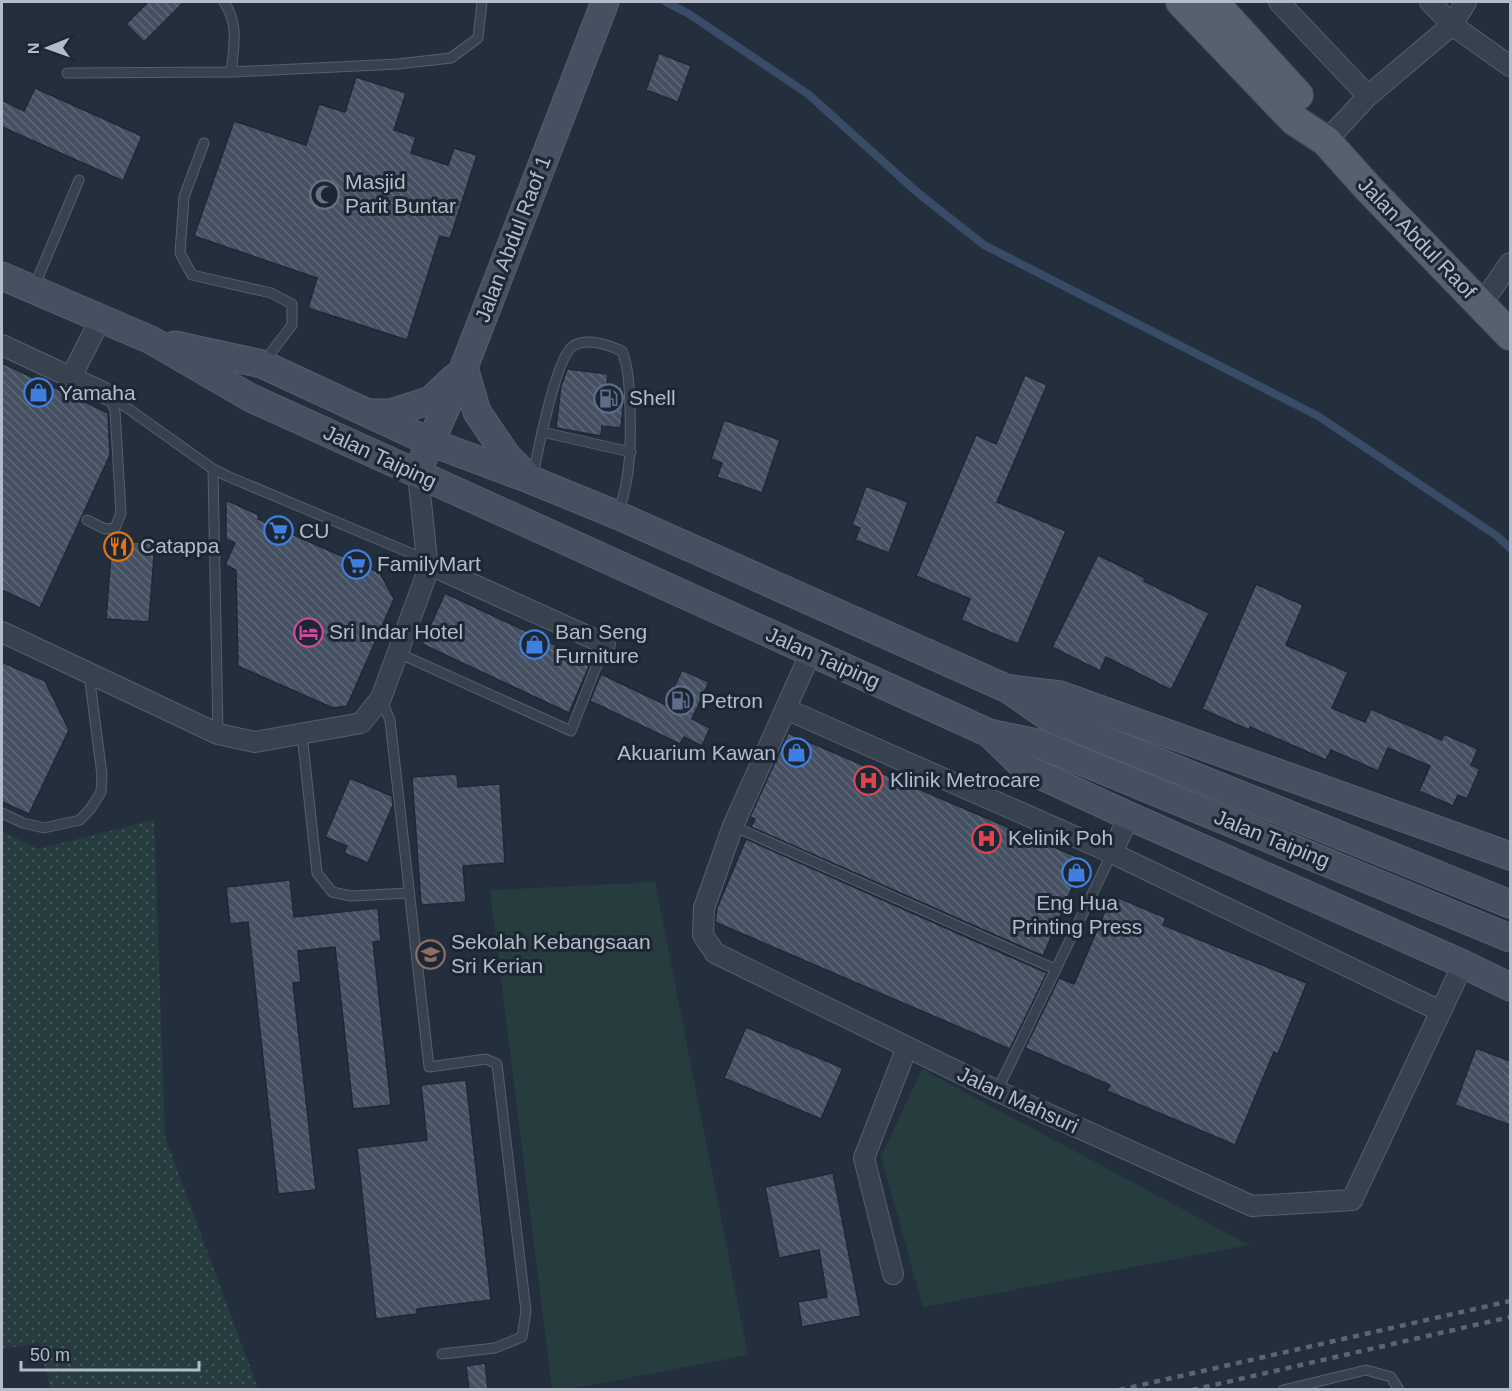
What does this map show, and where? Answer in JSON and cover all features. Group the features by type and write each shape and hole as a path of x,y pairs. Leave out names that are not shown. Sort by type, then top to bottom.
{"main road":[{"name":"Jalan Abdul Raof","path":"1182,2 1294,120 1326,141 1510,335"},
{"name":"Jalan Abdul Raof","path":"1213,2 1310,107 1326,141"},
{"name":"Jalan Abdul Raof 1","path":"418,474 464,367 604,3"},
{"name":"Jalan Taiping","path":"2,276 151,340 251,398 989,733 1037,743 1510,938"},
{"name":"Jalan Taiping","path":"151,340 262,364 430,442 530,479 617,515 1008,689 1050,718 1510,904"},
{"path":"367,413 392,413 431,400 464,367 477,412 507,456 530,479"},
{"path":"1008,689 1060,695 1510,856"},
{"path":"989,733 1025,768 1510,987"}],"street":[{"path":"1279,2 1368,96"},
{"path":"1430,2 1452,25 1510,66"},
{"path":"1326,141 1368,96 1452,25 1466,2"},
{"path":"1481,305 1510,263"},
{"path":"71,378 101,318"},
{"path":"2,345 109,395"},
{"path":"2,632 218,734 255,742 361,723 381,698 429,563 418,474"},
{"path":"429,563 605,644"},
{"path":"733,826 811,652"},
{"path":"786,709 1112,853 1440,1011 1463,964"},
{"path":"1112,853 1129,816"},
{"name":"Jalan Mahsuri","path":"733,826 704,908 703,935 716,953 997,1091 1252,1206 1352,1200 1440,1011"},
{"path":"893,1274 864,1158 906,1047"}],"lane":[{"path":"224,2 231,13 236,31 231,72"},
{"path":"68,73 231,72 451,58 478,38 482,2"},
{"path":"204,143 184,197 180,253 192,275 271,293 292,304 292,325 262,364"},
{"path":"33,289 79,180"},
{"path":"530,479 563,358 574,346 599,342 622,351 628,367 631,452 625,494 617,515"},
{"path":"109,395 213,469 429,563"},
{"path":"87,520 105,529 115,528 121,513 115,411 109,395"},
{"path":"542,432 631,452"},
{"path":"213,469 218,734"},
{"path":"398,653 571,731 605,644"},
{"path":"2,813 23,823 44,828 81,820 91,808 100,792 102,775 89,674"},
{"path":"381,698 390,720 429,1067 486,1059 497,1065 526,1311 522,1338 495,1348 442,1354"},
{"path":"302,734 317,873 332,892 351,896 409,893"},
{"path":"733,826 1055,969"},
{"path":"997,1091 1112,853"},
{"path":"1283,1389 1366,1370 1391,1377 1399,1389"}],"green space":[{"path":"154,820 165,1137 258,1389 50,1389 39,1343 2,1349 2,831 38,849"},
{"path":"655,882 748,1355 571,1389 552,1389 490,890"},
{"path":"922,1069 1249,1245 923,1307 881,1157"}],"building":[{"path":"148,2 184,2 144,42 126,24"},
{"path":"659,53 691,66 678,102 646,90"},
{"path":"356,77 406,93 394,130 416,137 411,153 448,165 454,148 477,155 450,239 440,236 407,340 308,308 317,278 194,236 234,121 306,145 319,104 345,112"},
{"path":"35,88 142,136 123,181 2,127 2,100 24,111"},
{"path":"2,363 108,413 110,455 40,608 2,590"},
{"path":"567,369 608,374 607,385 622,387 621,428 602,426 601,436 556,428 561,386"},
{"path":"1025,375 1047,385 997,502 1066,531 1018,644 961,620 970,599 916,576 976,435 996,444"},
{"path":"724,420 780,440 762,493 717,477 722,463 711,459"},
{"path":"866,486 908,502 889,553 855,540 860,528 852,525"},
{"name":"Sri Indar Hotel","path":"226,500 259,515 258,519 380,573 394,599 347,706 333,708 238,666 236,570 225,565 235,543 226,539"},
{"path":"112,541 155,543 149,622 106,619"},
{"path":"1098,555 1209,613 1171,690 1106,657 1100,671 1052,647"},
{"path":"1256,584 1303,605 1286,645 1348,672 1332,708 1365,722 1371,709 1442,740 1444,734 1478,749 1471,765 1480,769 1467,799 1458,795 1453,806 1419,791 1430,766 1388,748 1378,771 1331,750 1326,760 1202,709"},
{"path":"445,593 591,662 569,713 422,644"},
{"path":"2,662 45,681 69,730 29,814 2,802"},
{"path":"682,670 709,682 692,719 710,728 702,746 684,737 680,744 590,701 601,674 666,705"},
{"path":"788,733 1084,860 1043,956 751,827 755,819 750,817"},
{"path":"457,774 458,787 500,784 505,863 463,866 466,902 421,905 412,777"},
{"path":"350,778 392,796 393,805 368,863 344,853 347,846 325,837"},
{"path":"746,839 1047,973 1010,1049 715,922 717,908"},
{"path":"290,880 294,917 378,908 381,941 373,942 391,1105 353,1109 335,947 298,951 301,982 293,983 316,1190 278,1194 248,922 230,924 226,887"},
{"path":"1112,895 1166,918 1163,925 1307,983 1278,1054 1274,1052 1235,1145 1107,1091 1110,1085 1025,1048 1059,978 1074,984"},
{"path":"746,1027 843,1068 821,1119 724,1078"},
{"path":"1476,1048 1510,1061 1510,1125 1455,1105"},
{"path":"466,1080 491,1300 417,1309 417,1314 376,1319 357,1148 427,1140 421,1085"},
{"path":"833,1173 861,1316 802,1327 798,1302 827,1297 819,1250 779,1258 765,1187"},
{"path":"485,1363 488,1389 469,1389 466,1366"}],"waterway":[{"path":"666,2 689,14 808,94 918,193 984,245 1318,416 1497,536 1510,548"}],"railway":[{"path":"1119,1390 1510,1301"},
{"path":"1192,1390 1510,1317"}],"place":[{"name":"Masjid Parit Buntar","path":"324,194"},
{"name":"Yamaha","path":"38,393"},
{"name":"Shell","path":"608,398"},
{"name":"CU","path":"278,531"},
{"name":"Catappa","path":"119,546"},
{"name":"FamilyMart","path":"356,564"},
{"name":"Sri Indar Hotel","path":"308,632"},
{"name":"Ban Seng Furniture","path":"534,644"},
{"name":"Petron","path":"680,701"},
{"name":"Akuarium Kawan","path":"797,753"},
{"name":"Klinik Metrocare","path":"869,780"},
{"name":"Kelinik Poh","path":"987,838"},
{"name":"Eng Hua Printing Press","path":"1077,872"},
{"name":"Sekolah Kebangsaan Sri Kerian","path":"430,954"}]}
